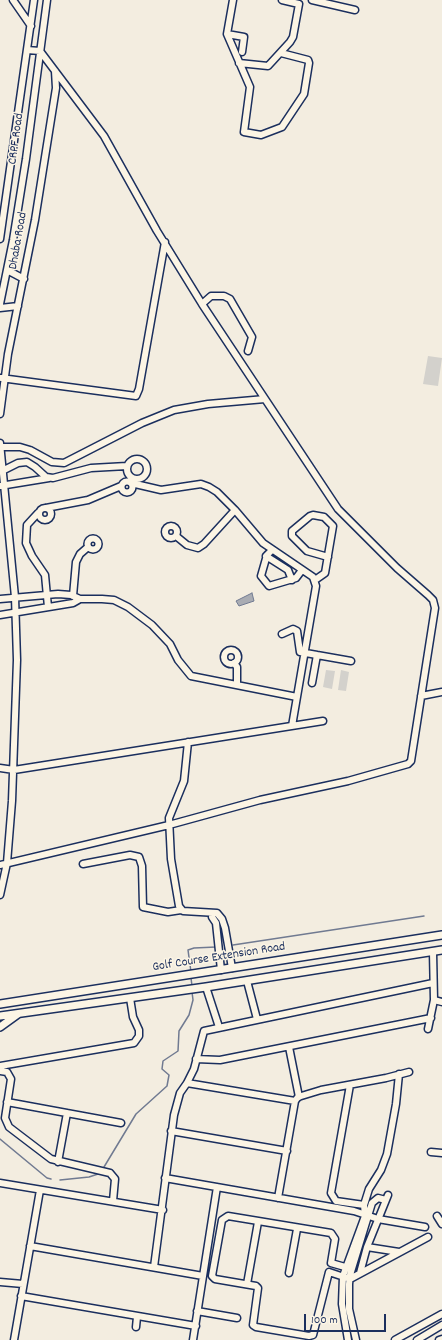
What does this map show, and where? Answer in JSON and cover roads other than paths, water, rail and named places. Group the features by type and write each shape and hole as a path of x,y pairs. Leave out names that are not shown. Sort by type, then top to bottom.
{"main road":[{"name":"Golf Course Extension Road","path":"0,1004 442,935"},
{"name":"Golf Course Extension Road","path":"0,1016 247,981 442,950"},
{"path":"101,989 104,1001"},
{"path":"0,1000 13,1003"},
{"path":"0,1027 19,1013"}],"street":[{"path":"13,0 31,26"},
{"path":"0,239 34,0"},
{"name":"CRPF Road","path":"0,304 24,167 47,0"},
{"path":"233,0 227,34 250,87 244,132 261,135 282,127 304,94 309,63 308,60 281,52"},
{"path":"239,63 268,66 293,37 299,4 282,0"},
{"path":"312,0 355,10"},
{"path":"227,34 244,37 242,52"},
{"path":"0,865 169,824 260,800 348,781 408,764 411,762 435,608 433,600 338,509 202,304 104,136 40,52 27,50"},
{"name":"Dhaba Road","path":"0,414 2,378 24,279 56,88 55,71"},
{"path":"2,378 136,396 139,389 165,242"},
{"path":"7,270 24,279"},
{"path":"202,304 211,296 224,296 230,300 252,336 248,351"},
{"path":"0,308 18,306"},
{"path":"0,447 20,447 30,450 52,462 64,463 142,423 174,410 208,404 265,399"},
{"path":"0,443 2,486 15,597 17,660 14,770 7,863 0,895"},
{"path":"2,471 18,463 27,462 49,478"},
{"path":"2,486 49,478 91,468 127,466"},
{"path":"48,607 46,575 32,556 26,543 27,525 42,508 88,500 121,486 124,482 160,490 205,485 217,492 235,510 263,543 302,570 311,574 315,580 316,586 292,726"},
{"path":"38,513 42,520 48,520 51,514 46,508"},
{"path":"176,536 187,545 198,548 204,544 235,510"},
{"path":"315,580 324,572 328,557 333,526 324,517 314,515 310,516 292,531 292,536 307,551 328,557"},
{"path":"73,596 76,562 80,554 88,547"},
{"path":"272,550 266,556 262,576 269,586 274,586 292,580 296,578 302,570"},
{"path":"266,556 288,570 292,580"},
{"path":"0,599 48,594 73,596 80,599 102,599 121,603 142,616 170,644 178,660 191,676 297,697"},
{"path":"0,615 73,603 80,599"},
{"path":"282,634 293,629 297,631 300,652 351,661"},
{"path":"312,684 317,655"},
{"path":"234,663 237,667 237,686"},
{"path":"421,696 442,692"},
{"path":"0,768 14,770 323,721"},
{"path":"181,910 172,860 169,824 171,813 179,798 184,781 188,742"},
{"path":"83,864 130,855 139,857 142,866 143,907 168,912 181,910 217,913 222,919 225,928 232,968"},
{"path":"212,913 218,933 222,970"},
{"path":"428,1029 434,1000 433,952"},
{"path":"247,981 257,1019"},
{"path":"154,1267 163,1210 165,1178 176,1102 194,1069 204,1031 433,983"},
{"path":"206,987 219,1027"},
{"path":"0,1066 134,1043 139,1036 139,1030 133,1017 130,998"},
{"path":"434,1000 442,1002"},
{"path":"196,1059 220,1060 431,1018"},
{"path":"278,1198 297,1099 289,1047"},
{"path":"0,1071 7,1072 11,1079 5,1121 9,1127 44,1156 58,1162 110,1173 115,1179 113,1201"},
{"path":"187,1083 297,1099 409,1072"},
{"path":"348,1340 342,1304 342,1276 367,1216 364,1205 369,1189 383,1166 387,1154 398,1097 399,1074"},
{"path":"350,1085 331,1193 336,1201 364,1205"},
{"path":"7,1102 121,1123"},
{"path":"58,1162 67,1113"},
{"path":"172,1131 287,1151"},
{"path":"431,1152 442,1153"},
{"path":"165,1178 354,1212 378,1219 425,1227"},
{"path":"0,1183 163,1210"},
{"path":"193,1340 217,1187"},
{"path":"14,1340 40,1190"},
{"path":"356,1340 349,1309 350,1278 368,1211 372,1202 378,1198 387,1197 367,1247 360,1273"},
{"path":"228,1216 258,1222 331,1233 334,1236 335,1239 331,1263 313,1335 309,1336 256,1327 253,1325 258,1288 247,1284 215,1279 212,1276 222,1220 228,1216"},
{"path":"437,1216 442,1224"},
{"path":"247,1284 258,1222"},
{"path":"289,1273 297,1229"},
{"path":"329,1272 350,1278 428,1237"},
{"path":"30,1246 203,1276"},
{"path":"367,1247 399,1252"},
{"path":"331,1263 345,1267"},
{"path":"0,1282 23,1284"},
{"path":"21,1296 196,1326"},
{"path":"197,1311 237,1318"},
{"path":"395,1340 442,1314"},
{"path":"136,1326 137,1317"},
{"path":"417,1340 442,1325"}],"waterway":[{"path":"233,945 424,916"},
{"path":"191,972 188,950 194,948 216,947"},
{"path":"191,978 192,986"},
{"path":"104,1167 136,1114 167,1086 169,1075 162,1069 163,1061 178,1051 179,1031 189,1015 193,1000 192,992"},
{"path":"0,1139 47,1178 51,1179"},
{"path":"60,1180 89,1177 101,1173"}]}
